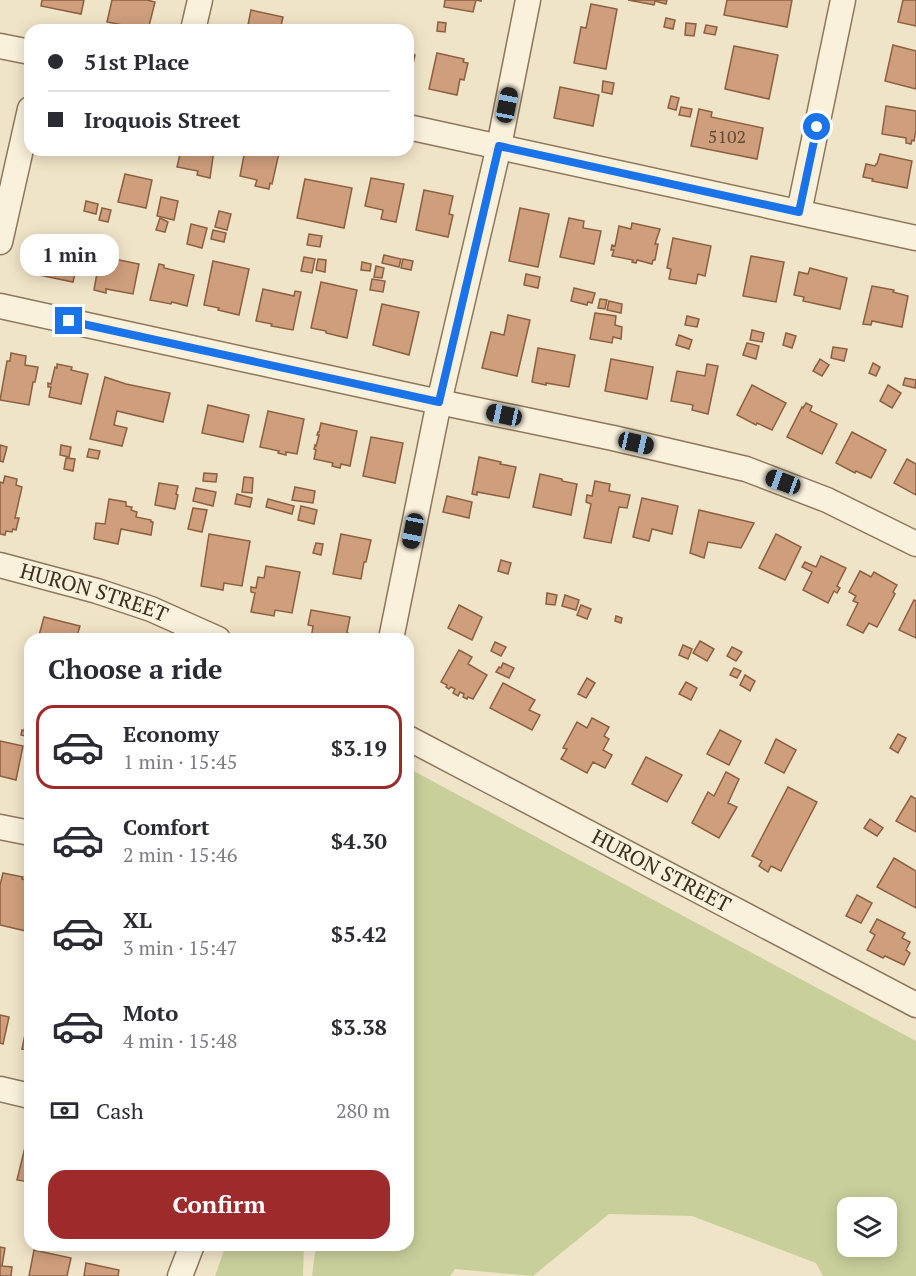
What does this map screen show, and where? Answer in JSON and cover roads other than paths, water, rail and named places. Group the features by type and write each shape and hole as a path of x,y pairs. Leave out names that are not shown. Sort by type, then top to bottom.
{"street":[{"path":"194,24 200,0"},
{"path":"392,633 439,402 499,146 528,0"},
{"path":"799,212 843,0"},
{"path":"0,46 24,51"},
{"path":"414,128 916,238"},
{"path":"0,242 24,136"},
{"path":"0,306 613,438 746,469 827,500 916,544"},
{"name":"HURON STREET","path":"0,566 97,591 151,609 205,633"},
{"name":"HURON STREET","path":"414,741 913,997"},
{"path":"0,826 24,832"},
{"path":"0,1089 24,1095"},
{"path":"180,1276 190,1251"}]}
